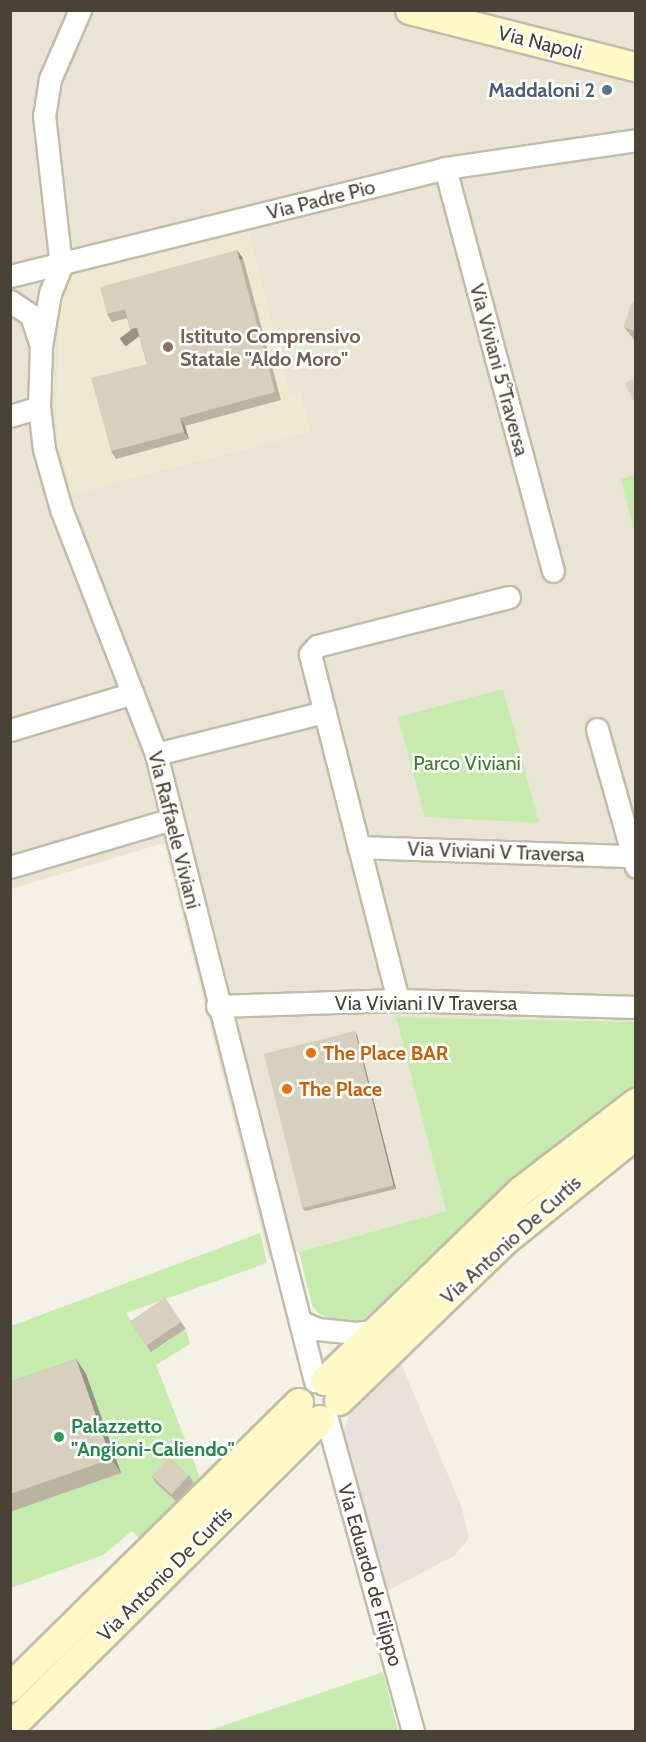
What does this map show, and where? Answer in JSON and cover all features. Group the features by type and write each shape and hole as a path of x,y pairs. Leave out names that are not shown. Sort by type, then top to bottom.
{"street":[{"name":"Via Raffaele Viviani","path":"80,10 50,79 44,115 61,266 50,293 41,346 39,407 44,449 61,509 156,754 217,1006 321,1401"},
{"name":"Via Napoli","path":"410,10 437,14 636,67"},
{"name":"Via Padre Pio","path":"10,276 61,266 445,168 636,140"},
{"name":"Via Viviani 5°Traversa","path":"445,168 553,571"},
{"name":"Via Raffaele Viviani","path":"10,301 31,315 41,346"},
{"path":"10,416 39,407"},
{"path":"398,1000 310,654 317,646 509,597"},
{"path":"10,730 133,693"},
{"path":"156,754 325,712"},
{"path":"597,729 634,861"},
{"path":"10,867 172,819"},
{"name":"Via Viviani V Traversa","path":"359,847 634,861"},
{"name":"Via Viviani IV Traversa","path":"217,1006 398,1000 636,1007"},
{"name":"Via Antonio De Curtis","path":"10,1728 321,1401 378,1330 521,1191 636,1103"},
{"name":"Via Antonio De Curtis","path":"10,1688 321,1401 507,1239 636,1135"},
{"path":"300,1321 317,1329 357,1333 378,1330"},
{"name":"Via Eduardo de Filippo","path":"321,1401 413,1731"}],"shaded area":[{"path":"11,11 635,11 635,1022 396,1017 446,1211 269,1260 164,843 11,889"},
{"name":"Istituto Comprensivo Statale \"Aldo Moro\"","path":"247,227 290,394 300,392 310,432 73,494 58,445 56,414 60,313 70,272"},
{"path":"400,1361 462,1508 469,1538 454,1556 385,1592 340,1440 350,1413"}],"green space":[{"path":"636,475 635,536 621,479"},
{"name":"Parco Viviani","path":"503,689 539,823 425,817 398,717"},
{"path":"396,1017 635,1022 635,1086 509,1186 363,1320 334,1320 319,1314 312,1305 299,1252 446,1211"},
{"path":"260,1233 267,1263 126,1313 152,1352 186,1329 190,1344 156,1365 203,1485 143,1542 132,1531 103,1555 11,1588 11,1326"},
{"path":"383,1672 398,1731 207,1731"}],"building":[{"path":"237,250 275,392 180,418 184,432 111,451 91,378 147,364 137,328 130,329 125,309 107,314 100,287"},
{"path":"636,299 636,332 624,327 630,306"},
{"path":"636,380 636,406 625,383"},
{"path":"355,1031 393,1185 302,1208 264,1054"},
{"path":"165,1298 181,1322 146,1346 130,1321"},
{"name":"Palazzetto \"Angioni-Caliendo\"","path":"76,1359 111,1459 10,1494 10,1382"},
{"path":"169,1457 189,1475 172,1494 152,1476"}],"place":[{"name":"Maddaloni 2","path":"607,90"},
{"name":"Istituto Comprensivo Statale \"Aldo Moro\"","path":"168,347"},
{"name":"The Place BAR","path":"311,1053"},
{"name":"The Place","path":"287,1089"},
{"name":"Palazzetto \"Angioni-Caliendo\"","path":"59,1437"}]}
